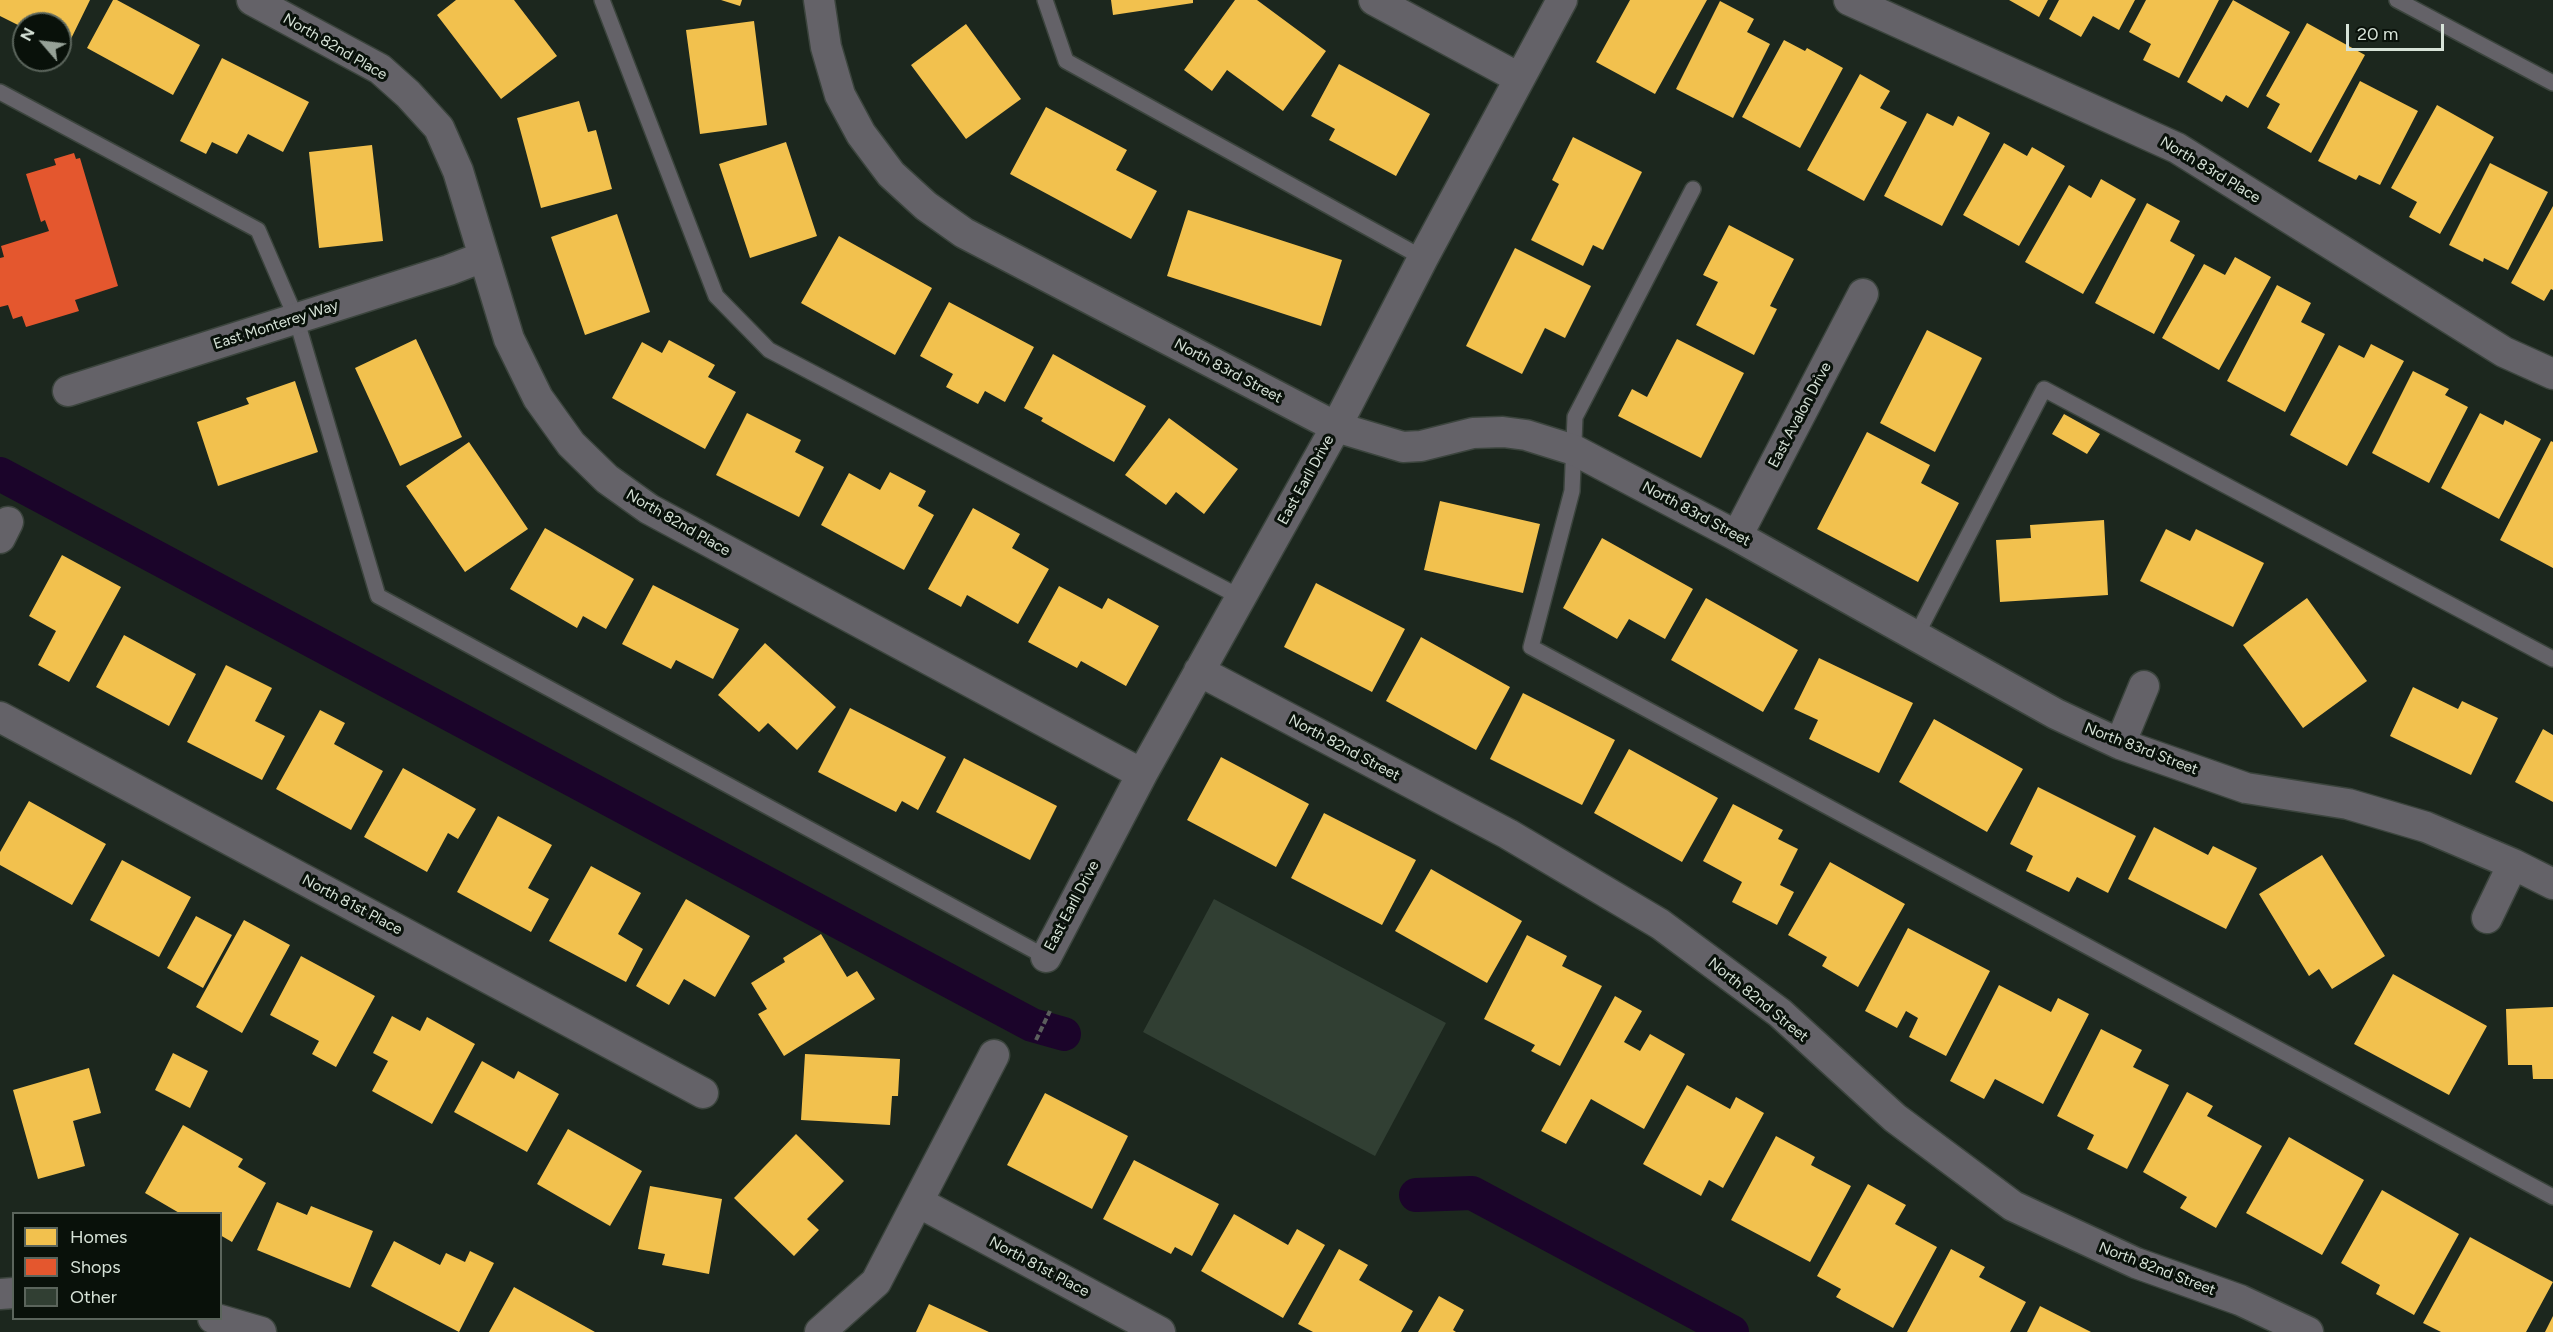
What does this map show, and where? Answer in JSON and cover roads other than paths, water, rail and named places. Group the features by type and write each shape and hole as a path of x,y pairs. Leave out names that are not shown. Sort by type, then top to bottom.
{"street":[{"name":"North 82nd Place","path":"252,0 292,10 380,69 408,94 439,128 458,171 510,339 538,398 572,444 607,479 648,509 1142,774"},
{"name":"North 83rd Street","path":"819,0 826,47 840,95 861,134 891,174 926,206 964,233 1335,427 1403,447 1421,446 1473,433 1503,432 1526,435 1574,450 1737,536 2056,714 2120,744 2246,788 2348,804 2426,827 2513,864 2553,884"},
{"path":"1374,0 1520,78"},
{"name":"East Earll Drive","path":"1046,957 1142,774 1335,427 1562,0"},
{"name":"North 83rd Place","path":"1849,0 2177,148 2504,352 2553,374"},
{"name":"East Monterey Way","path":"68,391 483,257"},
{"name":"East Avalon Drive","path":"1737,536 1863,294"},
{"name":"North 82nd Street","path":"1199,671 1508,834 1660,924 1780,1013 1895,1118 2013,1206 2136,1263 2240,1300 2308,1332"},
{"path":"2120,744 2144,686"},
{"name":"North 81st Place","path":"0,717 704,1093"},
{"path":"2487,918 2513,864"},
{"path":"820,1332 876,1282 994,1055"},
{"name":"North 81st Place","path":"918,1202 1160,1332"},
{"path":"220,1320 261,1332"}],"lane":[{"path":"602,0 716,296 769,351 1240,597"},
{"path":"1045,0 1066,61 1423,258"},
{"path":"2397,0 2553,83"},
{"path":"0,92 258,230 296,318 378,596 1046,957"},
{"path":"1693,189 1575,417 1572,491 1531,647 2553,1197"},
{"path":"1916,636 2044,389 2553,658"}],"waterway":[{"path":"0,474 1032,1025 1064,1034"},
{"path":"1416,1195 1472,1193 1732,1332"}]}
